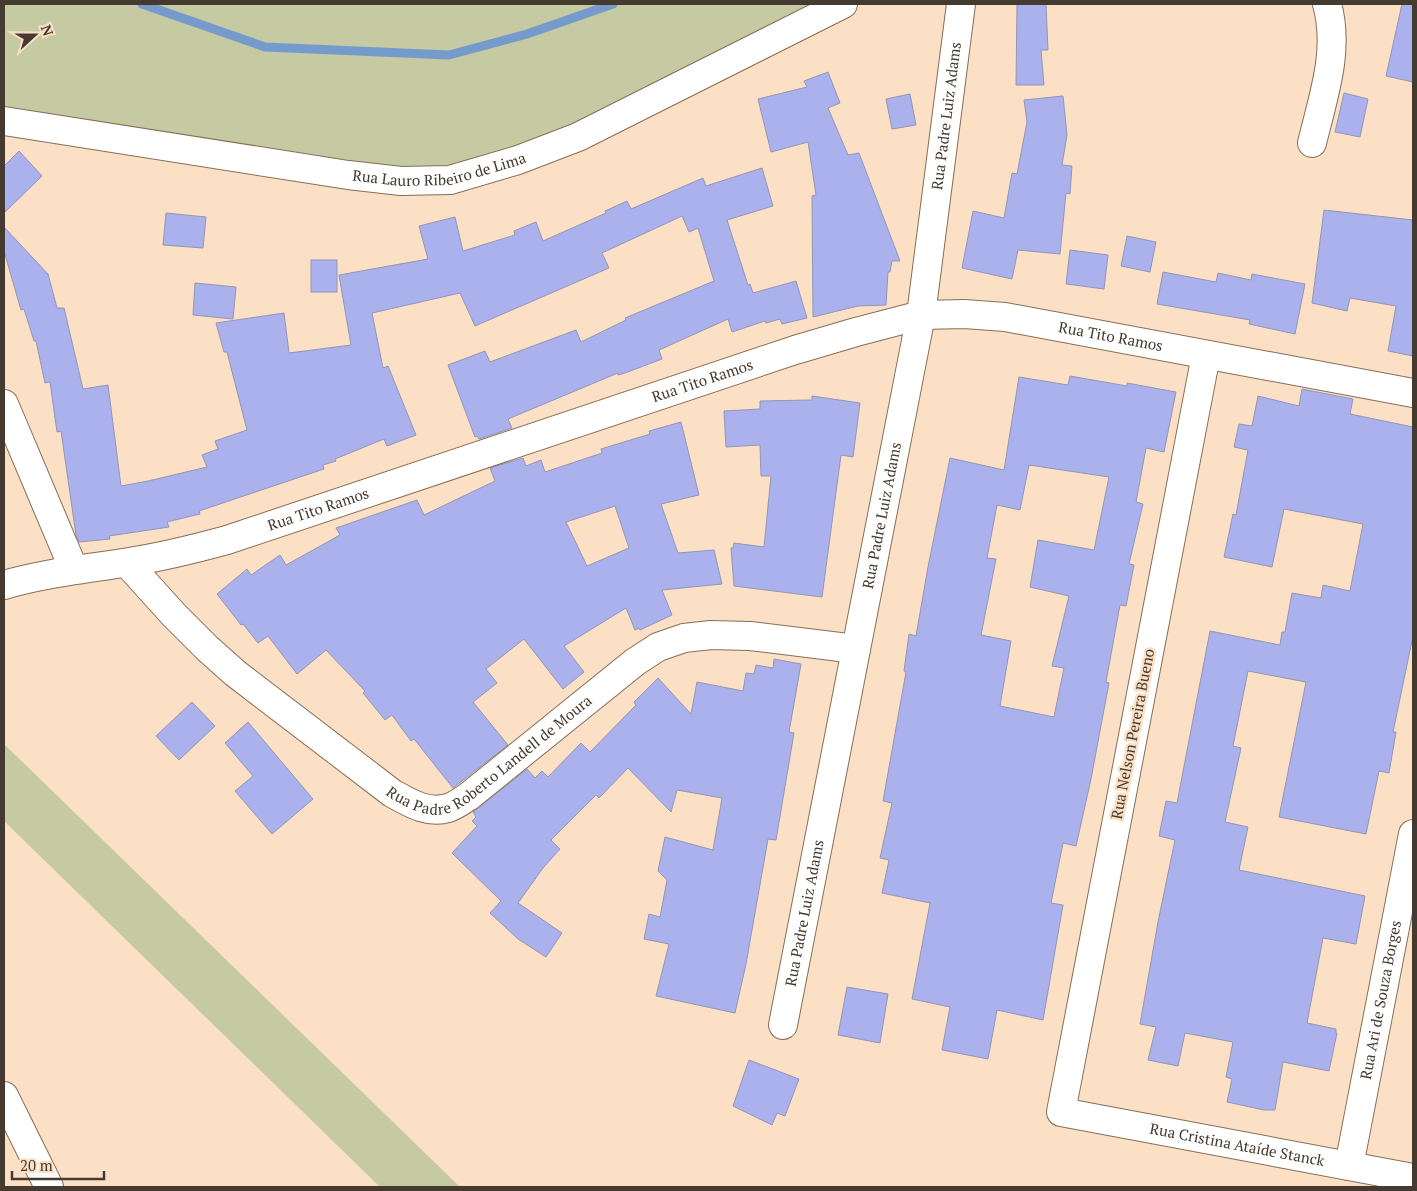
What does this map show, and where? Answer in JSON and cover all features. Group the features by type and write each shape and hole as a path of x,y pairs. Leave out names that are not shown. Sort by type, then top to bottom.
{"street":[{"name":"Rua Lauro Ribeiro de Lima","path":"4,121 348,175 401,181 450,180 518,160 578,137 843,4"},
{"name":"Rua Padre Luiz Adams","path":"783,1025 920,315 961,4"},
{"path":"1312,143 1330,66 1332,43 1327,4"},
{"name":"Rua Tito Ramos","path":"4,585 74,570 174,554 226,540 795,350 920,315 964,314 1005,317 1413,393"},
{"name":"Rua Nelson Pereira Bueno","path":"1061,1112 1206,355"},
{"path":"4,404 74,570"},
{"name":"Rua Padre Roberto Landell de Moura","path":"127,563 174,615 235,673 392,793 411,804 428,810 450,808 469,796 635,662 658,647 684,638 711,634 750,636 856,649"},
{"name":"Rua Ari de Souza Borges","path":"1349,1166 1413,834"},
{"path":"4,1096 49,1187"},
{"name":"Rua Cristina Ataíde Stanck","path":"1061,1112 1413,1178"}],"green space":[{"path":"4,4 843,4 450,180 4,122"},
{"path":"4,744 460,1187 380,1187 4,821"}],"building":[{"path":"1017,4 1046,4 1048,50 1041,50 1044,85 1016,85"},
{"path":"1402,4 1413,4 1413,82 1386,76"},
{"path":"828,72 840,103 828,108 848,155 859,153 900,261 892,261 890,272 888,272 886,305 858,306 813,317 812,196 816,195 808,142 771,152 758,99 807,87 804,81"},
{"path":"1344,93 1368,99 1360,137 1335,132"},
{"path":"910,94 916,125 892,129 886,99"},
{"path":"1063,96 1067,135 1062,165 1072,166 1070,194 1066,193 1060,254 1018,250 1012,279 962,268 973,211 1004,218 1012,173 1017,174 1027,122 1024,100"},
{"path":"19,151 42,176 4,213 4,166"},
{"path":"762,168 773,206 727,220 748,285 750,284 753,293 796,281 807,318 782,324 780,319 766,323 765,321 732,332 728,319 659,350 662,359 625,373 618,375 618,373 508,419 512,428 479,439 477,436 475,437 448,365 485,351 490,362 576,330 581,342 626,320 625,318 714,281 698,228 689,232 682,216 602,253 609,268 475,326 460,293 372,313 383,368 388,366 416,435 387,446 384,439 323,465 324,469 199,511 200,514 167,522 169,527 109,536 110,539 79,542 76,535 61,431 57,432 50,382 45,383 36,341 34,341 24,309 21,310 4,251 4,227 48,274 57,308 64,308 83,389 108,385 121,486 207,467 202,455 218,449 215,441 247,430 227,352 224,352 216,323 284,313 289,353 351,345 339,275 428,259 419,226 455,217 463,251 515,235 514,231 536,222 543,241 606,213 605,211 627,201 631,209 703,178 706,186"},
{"path":"1324,210 1413,220 1413,356 1388,351 1396,306 1350,298 1347,311 1312,303"},
{"path":"166,213 206,217 203,248 163,245"},
{"path":"1127,236 1156,242 1150,272 1121,266"},
{"path":"1070,250 1108,255 1104,289 1066,284"},
{"path":"311,260 337,260 337,292 311,292"},
{"path":"1163,272 1216,282 1218,273 1251,280 1252,274 1305,284 1295,334 1249,324 1250,320 1157,304"},
{"path":"195,283 236,287 233,319 193,315"},
{"path":"1070,376 1127,386 1127,383 1176,392 1164,452 1146,448 1136,502 1143,504 1129,564 1134,565 1126,606 1120,605 1106,682 1109,683 1091,779 1076,846 1063,843 1051,903 1063,905 1043,1020 997,1010 988,1059 942,1050 950,1007 912,999 930,903 882,893 889,860 880,858 892,803 883,801 906,672 904,671 909,634 916,636 950,458 1004,470 1019,377 1068,385","holes":["1029,465 1109,477 1094,550 1038,540 1030,587 1069,596 1052,666 1064,668 1054,717 1000,706 1011,641 981,635 996,559 987,558 997,505 1020,510"]},
{"path":"1302,389 1353,399 1350,414 1413,427 1413,636 1393,732 1396,732 1389,773 1379,771 1366,834 1279,817 1306,682 1248,671 1233,746 1241,748 1225,822 1248,827 1239,870 1365,896 1356,944 1323,938 1307,1023 1336,1029 1337,1033 1329,1071 1283,1062 1275,1110 1264,1110 1227,1102 1232,1079 1226,1077 1233,1042 1185,1033 1178,1066 1148,1060 1156,1027 1140,1024 1175,840 1159,836 1166,801 1177,803 1210,631 1280,645 1282,632 1285,632 1292,593 1321,598 1323,585 1350,591 1363,524 1284,509 1272,567 1224,557 1233,514 1236,515 1248,450 1234,447 1239,424 1252,426 1258,396 1299,406"},
{"path":"812,396 860,403 853,457 841,455 822,597 734,586 731,548 733,548 734,543 764,547 771,476 761,476 760,445 726,447 724,411 760,409 760,401 812,400"},
{"path":"681,422 699,495 661,504 678,553 714,550 722,584 662,590 672,615 640,630 639,628 635,630 626,608 564,646 584,672 563,689 524,639 486,669 497,683 473,702 508,745 453,788 414,739 411,741 392,715 385,720 363,693 365,691 326,650 297,674 268,636 258,643 217,594 247,569 251,575 280,555 286,565 340,535 336,528 417,500 424,515 495,481 490,468 523,458 526,466 541,460 545,472 602,453 601,449 650,434 649,431","holes":["615,506 629,548 587,566 566,522"]},
{"path":"774,659 801,664 789,732 794,733 776,840 768,839 746,964 735,1013 656,996 669,944 644,939 649,914 660,917 667,880 658,871 665,837 713,850 722,798 677,790 671,812 628,768 599,798 596,795 551,840 560,849 543,868 518,903 562,933 546,957 518,939 490,913 501,901 452,853 477,826 472,821 476,817 473,812 527,769 535,778 542,771 548,777 581,743 590,752 636,705 634,702 658,678 691,714 697,682 743,691 746,673 754,674 756,665 773,668"},
{"path":"192,702 215,726 179,760 156,736"},
{"path":"248,722 313,799 272,834 235,791 253,776 225,743"},
{"path":"847,987 888,994 880,1043 838,1035"},
{"path":"749,1060 799,1079 785,1116 777,1113 772,1125 733,1106"}],"waterway":[{"path":"142,4 265,47 449,55 527,34 613,4"}]}
